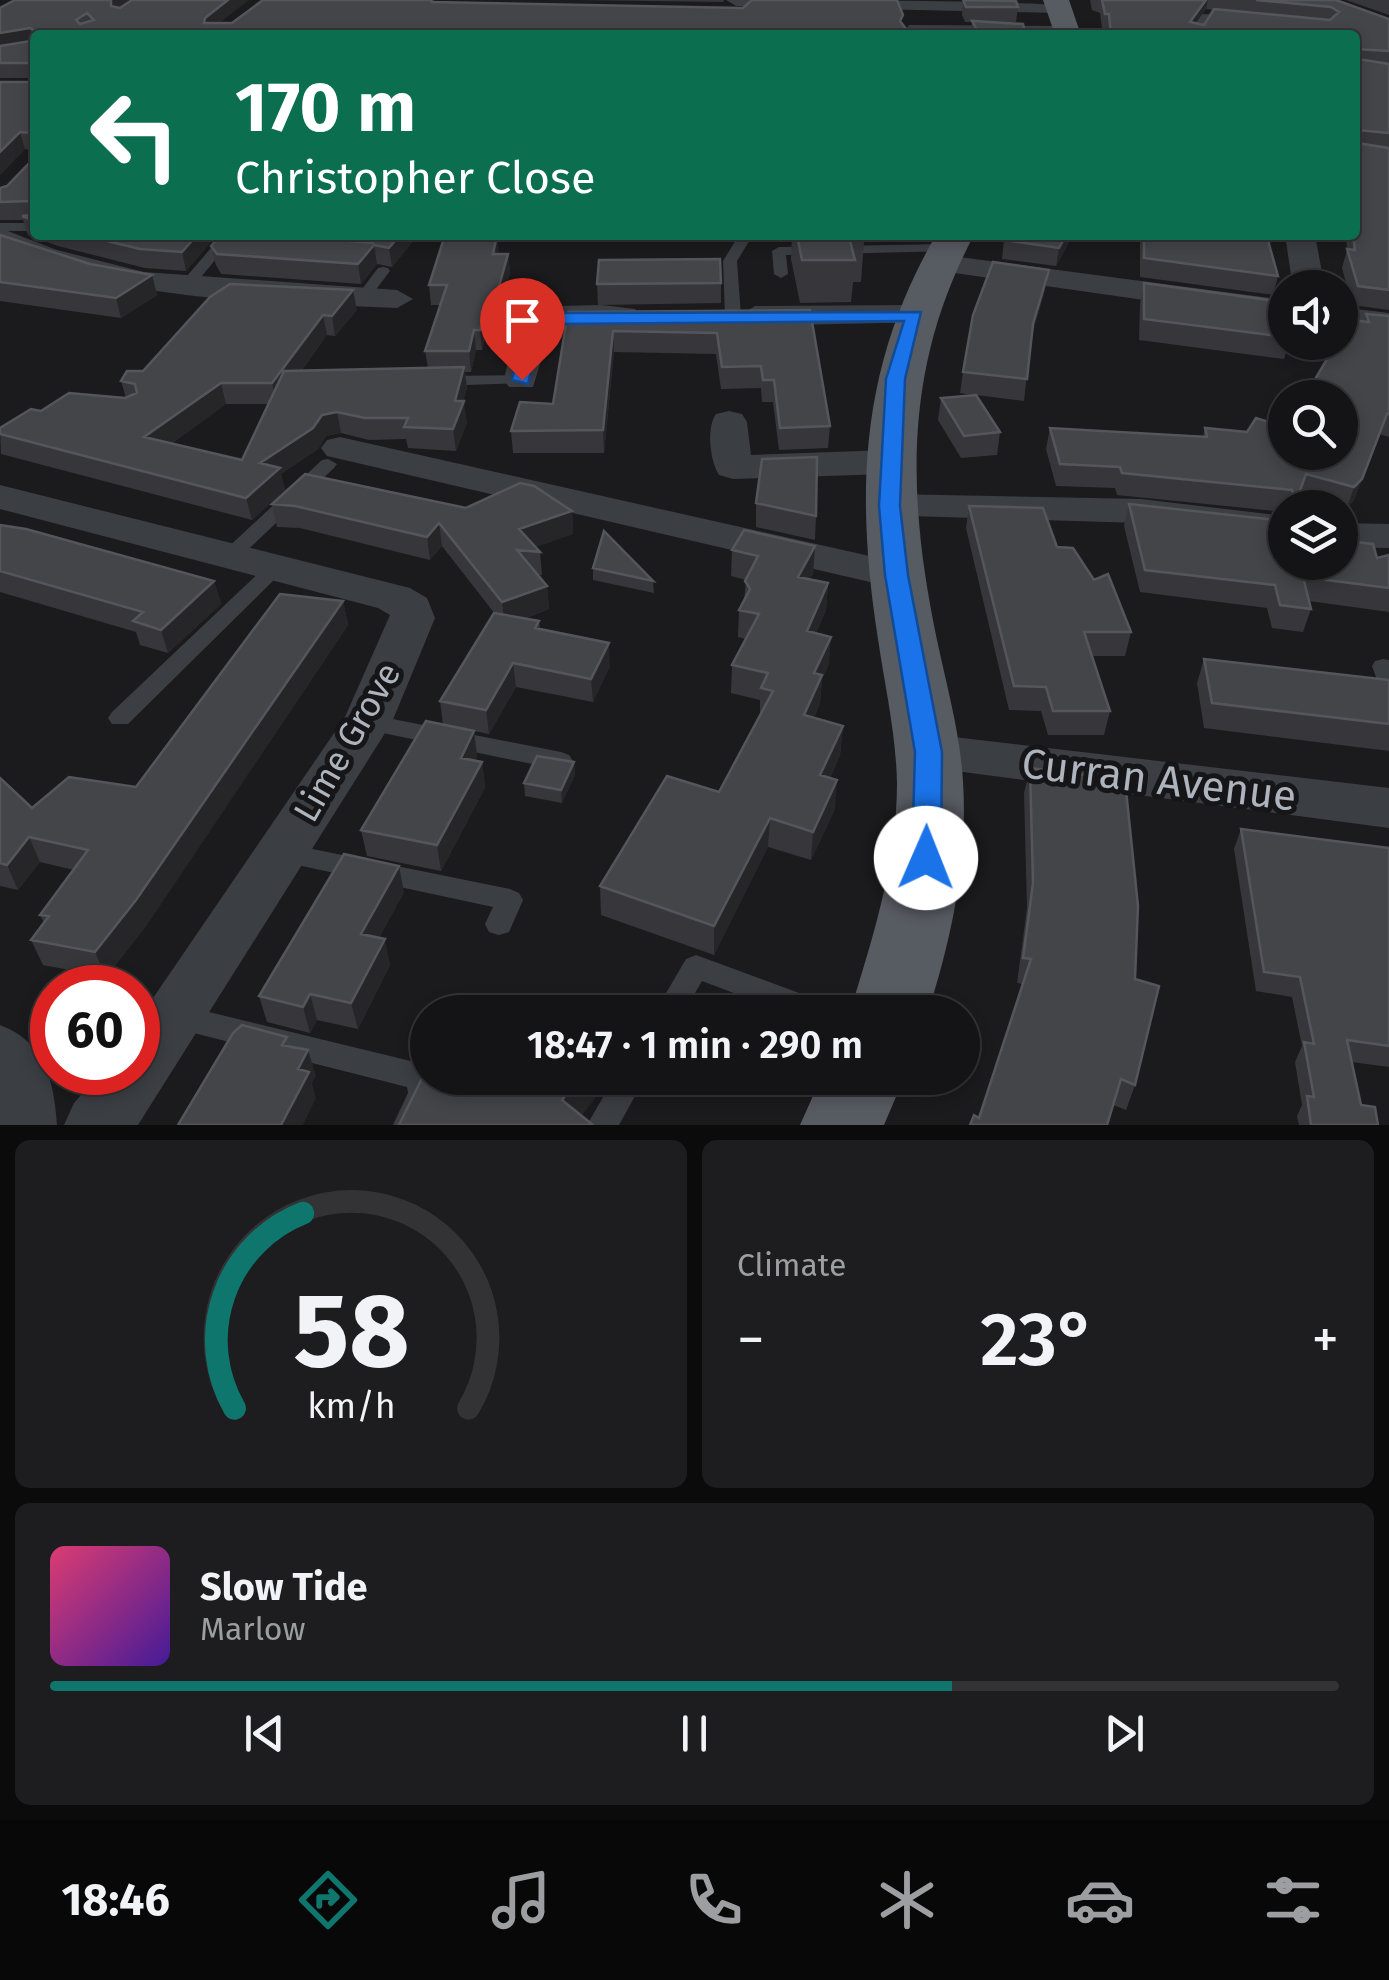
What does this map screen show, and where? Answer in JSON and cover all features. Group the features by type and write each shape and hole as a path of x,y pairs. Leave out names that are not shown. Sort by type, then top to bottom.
{"main road":[{"path":"895,995 926,858 928,752 896,575 889,484 895,379 915,315 946,249"},
{"path":"842,1125 855,1095"}],"street":[{"path":"731,12 1062,18"},
{"path":"0,237 26,249 113,274 186,286 397,299"},
{"path":"1301,240 1306,270"},
{"path":"946,249 1268,307"},
{"path":"698,316 915,315"},
{"path":"522,380 532,331 540,323 572,316 662,316"},
{"path":"1358,319 1389,323"},
{"path":"730,422 733,467 1268,526"},
{"path":"334,456 542,494 896,575"},
{"path":"542,494 569,464"},
{"name":"Lime Grove","path":"0,497 394,598 411,608 412,624 367,722 125,1092 97,1125"},
{"path":"1358,535 1389,536"},
{"name":"Curran Avenue","path":"928,752 1389,808"}],"lane":[{"path":"1198,30 1202,16 1252,20"},
{"path":"909,28 1062,18"},
{"path":"0,227 30,227"},
{"path":"186,286 226,240"},
{"path":"734,316 730,260 743,240"},
{"path":"782,274 779,251 946,249"},
{"path":"363,297 383,270"},
{"path":"423,381 522,380"},
{"path":"120,718 253,562 334,456"},
{"path":"367,722 567,762"},
{"path":"282,852 510,900 499,924"},
{"path":"679,995 696,968 770,995"},
{"path":"174,1016 419,1078 423,1094 408,1125"},
{"path":"602,1125 620,1095"}],"building":[{"path":"15,0 111,0 111,6 120,8 132,0 228,0 204,23 232,23 263,0 743,8 752,0 897,0 903,15 900,21 907,30 30,28 0,33 0,8","holes":["87,13 94,20 80,24 76,20"]},
{"path":"963,0 1016,1 1018,7 966,7"},
{"path":"1102,0 1206,0 1190,22 1204,25 1214,9 1330,20 1339,12 1331,7 1256,0 1336,0 1389,19 1389,51 1360,49 1360,30 1111,30 1109,14 1105,14"},
{"path":"972,21 1023,24 1024,30 977,30"},
{"path":"30,41 30,63 0,63 0,46"},
{"path":"1360,59 1389,64 1389,133 1360,130"},
{"path":"0,82 30,82 30,133 20,132 0,152"},
{"path":"1360,143 1389,148 1389,290 1358,286 1358,270 1353,270 1347,249 1355,250 1354,240 1360,240"},
{"path":"30,162 30,206 29,201 0,202 0,188 7,186"},
{"path":"0,235 90,264 152,275 116,298 0,282"},
{"path":"103,240 193,240 182,252 140,249"},
{"path":"216,240 396,240 389,248 374,245 358,264 217,254 211,246"},
{"path":"443,240 496,240 493,254 508,254 493,308 486,308 480,330 474,330 469,351 425,351 447,285 429,285"},
{"path":"798,240 864,240 850,241 855,260 802,260"},
{"path":"1004,240 1063,240 1059,248"},
{"path":"1144,240 1269,240 1276,270 1268,270 1268,275 1144,258"},
{"path":"720,259 721,283 597,284 599,260"},
{"path":"993,262 1049,270 1033,324 1027,379 963,372 973,315"},
{"path":"1144,283 1268,300 1268,335 1144,319"},
{"path":"230,284 353,290 332,316 323,315 272,383 221,383 144,437 242,460 284,371 464,367 455,401 464,401 453,429 404,427 408,418 365,418 337,412 322,415 313,428 260,463 280,468 246,498 0,434 0,428 31,409 41,411 69,393 125,398 137,393 135,384 121,381 127,371 143,371 210,297"},
{"path":"810,310 830,426 780,428 774,380 763,380 761,366 722,367 717,333 613,331 603,430 511,431 520,402 553,404 568,312"},
{"path":"1366,314 1389,316 1389,414 1362,479 1354,487 1306,474 1300,490 1292,490 1122,473 1120,467 1060,464 1050,428 1207,437 1205,428 1247,432 1256,418 1268,422 1268,470 1358,470 1358,380 1315,380 1326,360 1358,360 1358,321 1369,322"},
{"path":"976,395 1000,432 964,436 941,398"},
{"path":"817,457 816,516 756,503 762,459"},
{"path":"305,474 466,508 520,483 534,486 572,511 519,529 540,552 517,550 547,586 502,602 439,523 427,537 272,504"},
{"path":"1129,504 1268,519 1268,580 1304,580 1311,609 1280,605 1275,585 1145,570"},
{"path":"969,506 1043,508 1057,547 1073,548 1094,580 1108,574 1131,632 1084,632 1110,711 1053,711 1046,687 1014,686"},
{"path":"0,525 214,581 161,630 133,621 143,612 0,571"},
{"path":"744,530 815,546 798,577 828,583 807,631 831,637 814,673 822,675 804,715 843,726 820,775 837,780 813,832 770,818 714,926 600,886 667,776 719,792 773,691 761,688 768,673 732,665 759,614 739,610 750,589 745,581 758,556 732,550"},
{"path":"604,531 653,581 593,568"},
{"path":"1358,542 1373,544 1377,558 1389,555 1389,588 1326,580 1358,580"},
{"path":"280,594 343,601 136,900 95,952 31,940 49,916 40,915 88,850 29,837 7,865 0,863 0,778 32,808 69,777 136,787"},
{"path":"494,613 539,621 535,628 609,643 591,679 513,663 486,710 440,701"},
{"path":"1204,659 1389,680 1389,724 1212,703"},
{"path":"426,721 474,731 461,758 482,762 437,845 361,830"},
{"path":"537,756 574,762 561,790 524,783"},
{"path":"1030,768 1125,780 1138,906 1135,979 1159,986 1135,1085 1121,1079 1107,1125 970,1125 974,1115 979,1118 1031,959 1023,958 1033,883"},
{"path":"1241,829 1389,848 1389,1046 1347,1040 1361,1105 1375,1107 1378,1125 1311,1125 1307,1096 1314,1097 1304,1042 1314,1044 1300,977 1264,972"},
{"path":"344,854 399,866 361,934 385,939 351,1003 310,994 303,1007 259,996"},
{"path":"242,1025 287,1037 282,1045 308,1050 298,1069 309,1072 281,1125 178,1125 233,1033"},
{"path":"414,1095 566,1095 562,1100 593,1125 399,1125"}],"route":[{"path":"522,380 532,331 552,318 915,315 895,379 889,462 896,575 928,752 926,858"}]}
